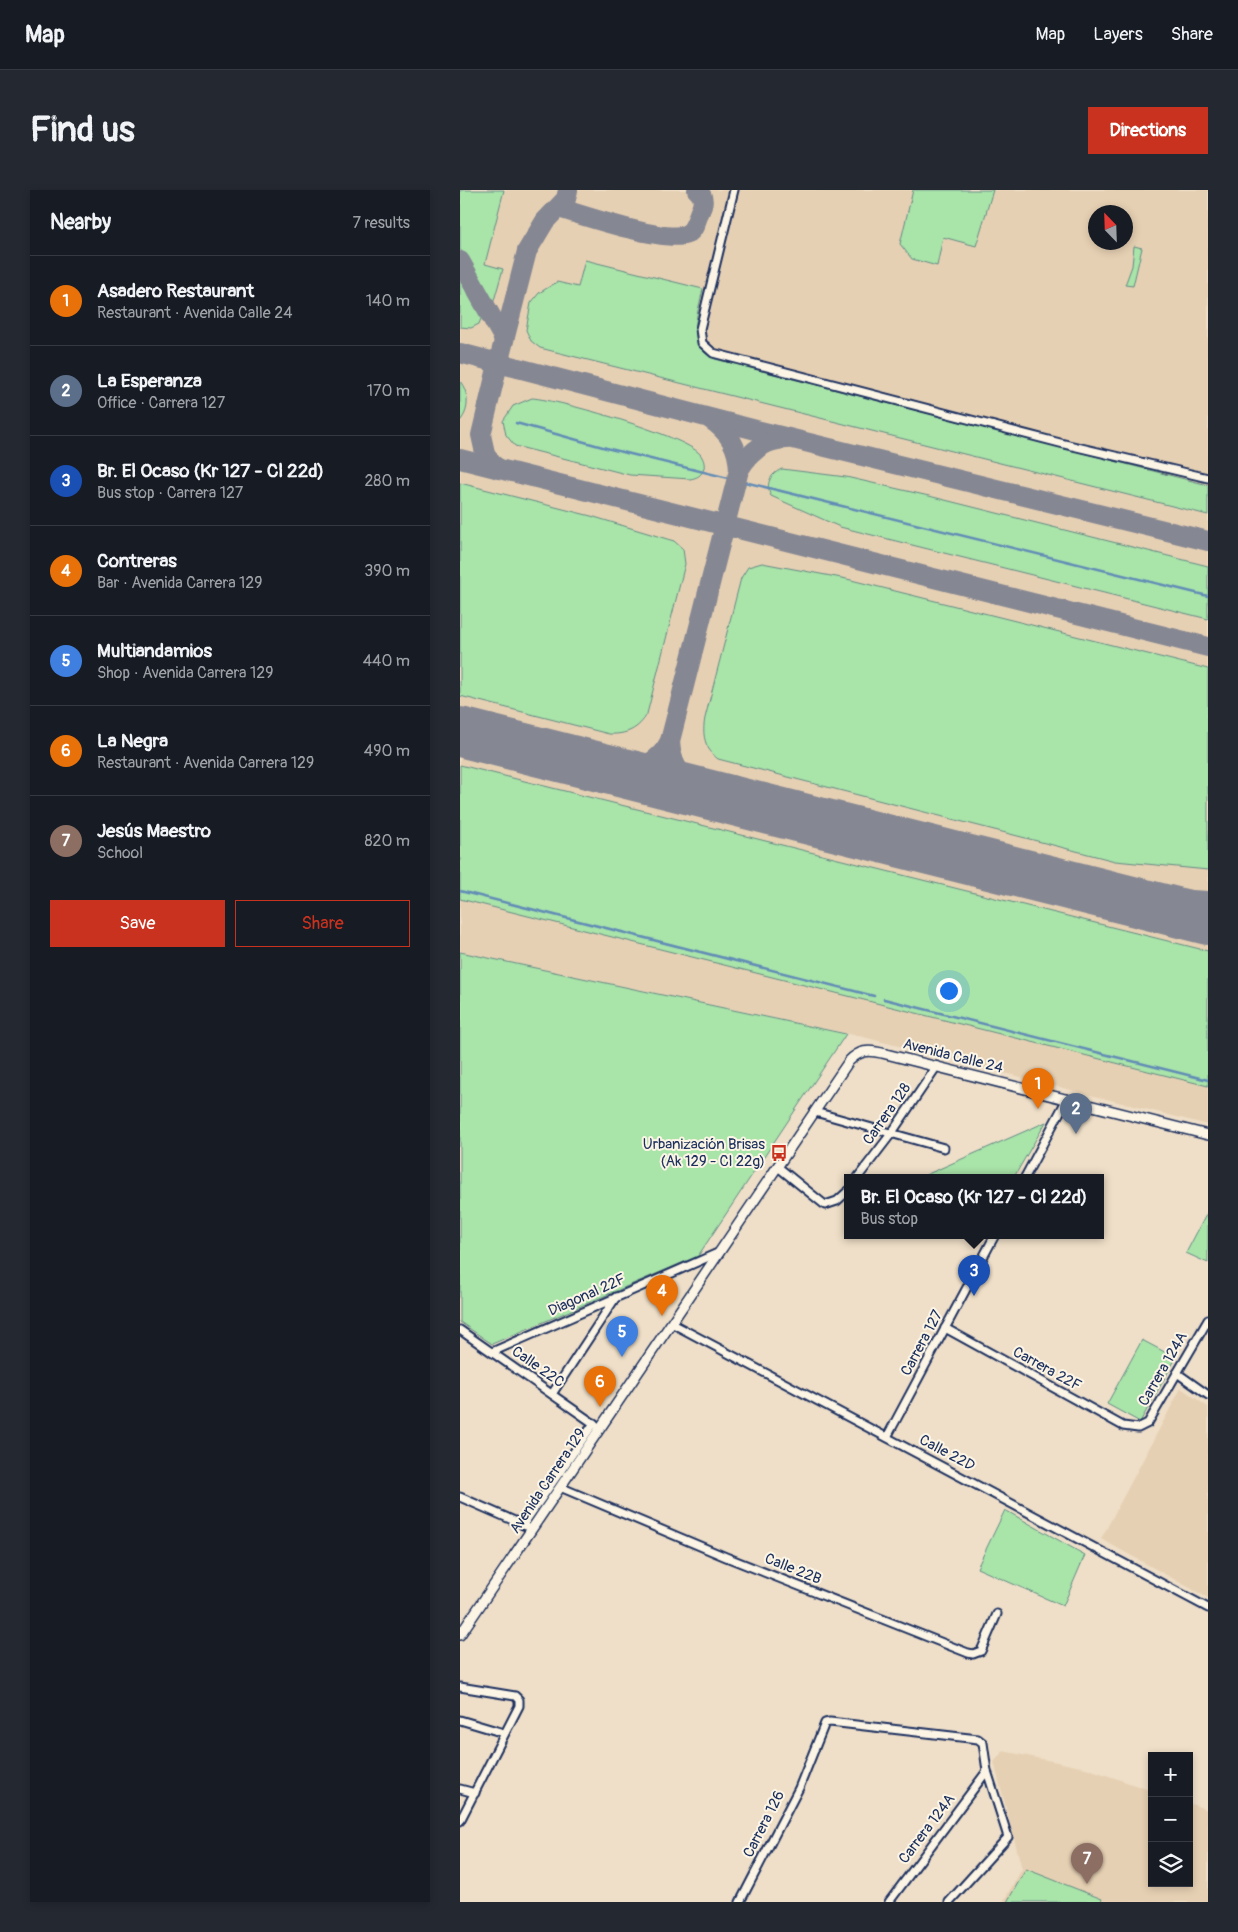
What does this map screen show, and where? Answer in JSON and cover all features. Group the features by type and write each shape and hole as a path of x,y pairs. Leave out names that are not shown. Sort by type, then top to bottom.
{"main road":[{"name":"Avenida Calle 24","path":"865,1050 937,1066 1208,1134"},
{"name":"Avenida Carrera 129","path":"460,1635 528,1527 560,1487 597,1426 673,1324 849,1061 865,1050"}],"street":[{"path":"734,190 700,329 702,343 712,353 1060,443 1208,478"},
{"name":"Carrera 128","path":"860,1174 891,1134 937,1066"},
{"path":"1027,1174 1067,1099"},
{"path":"815,1112 944,1148"},
{"path":"778,1167 822,1204 833,1203 844,1194"},
{"name":"Carrera 127","path":"887,1437 992,1239"},
{"name":"Diagonal 22F","path":"492,1352 721,1252"},
{"path":"552,1394 617,1297"},
{"name":"Calle 22D","path":"673,1324 1208,1608"},
{"name":"Carrera 124A","path":"1138,1428 1148,1422 1207,1324"},
{"name":"Carrera 22F","path":"945,1328 1123,1426 1138,1428"},
{"name":"Calle 22C","path":"460,1330 597,1426"},
{"path":"1177,1373 1208,1395"},
{"path":"460,1497 528,1527 597,1426"},
{"name":"Calle 22B","path":"560,1487 735,1560 973,1654 981,1651 997,1614"},
{"path":"460,1687 515,1696 519,1700 519,1706 460,1821"},
{"path":"460,1720 504,1733"},
{"name":"Carrera 126","path":"740,1902 799,1788 825,1723 830,1722 978,1739 983,1743 987,1771"},
{"path":"949,1902 1008,1837 987,1771"},
{"name":"Carrera 124A","path":"889,1902 987,1771"},
{"path":"460,1789 475,1793"}],"shaded area":[{"path":"460,190 1208,190 1208,1125 863,1037 460,952"},
{"path":"1181,1388 1208,1407 1208,1598 1101,1539"},
{"path":"1003,1751 1086,1768 1148,1790 1148,1887 1193,1887 1193,1804 1208,1810 1208,1902 1003,1902 1022,1869 994,1762"}],"green space":[{"path":"460,190 504,190 485,264 503,269 493,304 460,249"},
{"path":"913,190 993,190 976,246 943,237 937,266 912,259 900,244"},
{"path":"1134,246 1142,248 1133,286 1125,285 1132,266"},
{"path":"585,260 703,289 696,319 696,338 699,346 705,353 715,359 1208,485 1208,515 540,348 531,341 526,330 531,303 539,293 557,282 578,287"},
{"path":"460,278 482,316 479,324 471,328 460,327"},
{"path":"460,381 467,396 467,407 460,421"},
{"path":"532,398 593,412 647,428 671,438 689,446 700,454 704,462 703,471 698,476 690,479 630,475 515,446 506,435 503,421 513,406"},
{"path":"782,469 846,477 1208,566 1208,619 840,527 771,496 768,487 770,480 774,474"},
{"path":"460,483 591,516 674,541 683,549 685,564 647,714 636,727 626,732 609,734 460,696"},
{"path":"762,563 847,579 1208,669 1208,870 1115,861 718,759 713,755 705,740 705,718 741,578 748,567"},
{"path":"460,765 1208,951 1208,1086 460,899"},
{"path":"460,952 846,1034 698,1256 492,1344 460,1322"},
{"path":"1046,1122 1016,1174 928,1174"},
{"path":"1208,1211 1208,1263 1186,1253"},
{"path":"1142,1340 1176,1358 1140,1422 1107,1404"},
{"path":"1005,1510 1085,1555 1063,1606 977,1568"},
{"path":"1026,1869 1102,1899 1101,1902 1007,1902"}],"waterway":[{"path":"516,423 610,449 1208,596"},
{"path":"460,891 874,996"},
{"path":"884,999 1208,1080"}],"taxiway":[{"path":"499,469 492,464 485,453 481,435 498,364 527,251 545,221 566,199 568,190"},
{"path":"559,208 644,232 677,236 687,234 695,224 703,202 697,190"},
{"path":"460,261 504,339"},
{"path":"460,353 756,430 1208,541"},
{"path":"710,419 731,440 737,454 739,470 748,457 759,447 773,441 788,439"},
{"path":"460,459 1208,647"},
{"path":"702,793 683,777 679,771 673,758 670,741 739,470"},
{"path":"617,771 625,771 648,764 666,749 670,741"},
{"path":"1110,895 1208,901"}],"runway":[{"path":"460,732 1208,920"}],"place":[{"name":"Asadero Restaurant","path":"1038,1109"},
{"name":"La Esperanza","path":"1076,1134"},
{"name":"Urbanización Brisas (Ak 129 - Cl 22g)","path":"779,1153"},
{"name":"Br. El Ocaso (Kr 127 - Cl 22d)","path":"974,1296"},
{"name":"Contreras","path":"662,1316"},
{"name":"Multiandamios","path":"622,1357"},
{"name":"La Negra","path":"600,1407"},
{"name":"Jesús Maestro","path":"1087,1884"}]}
